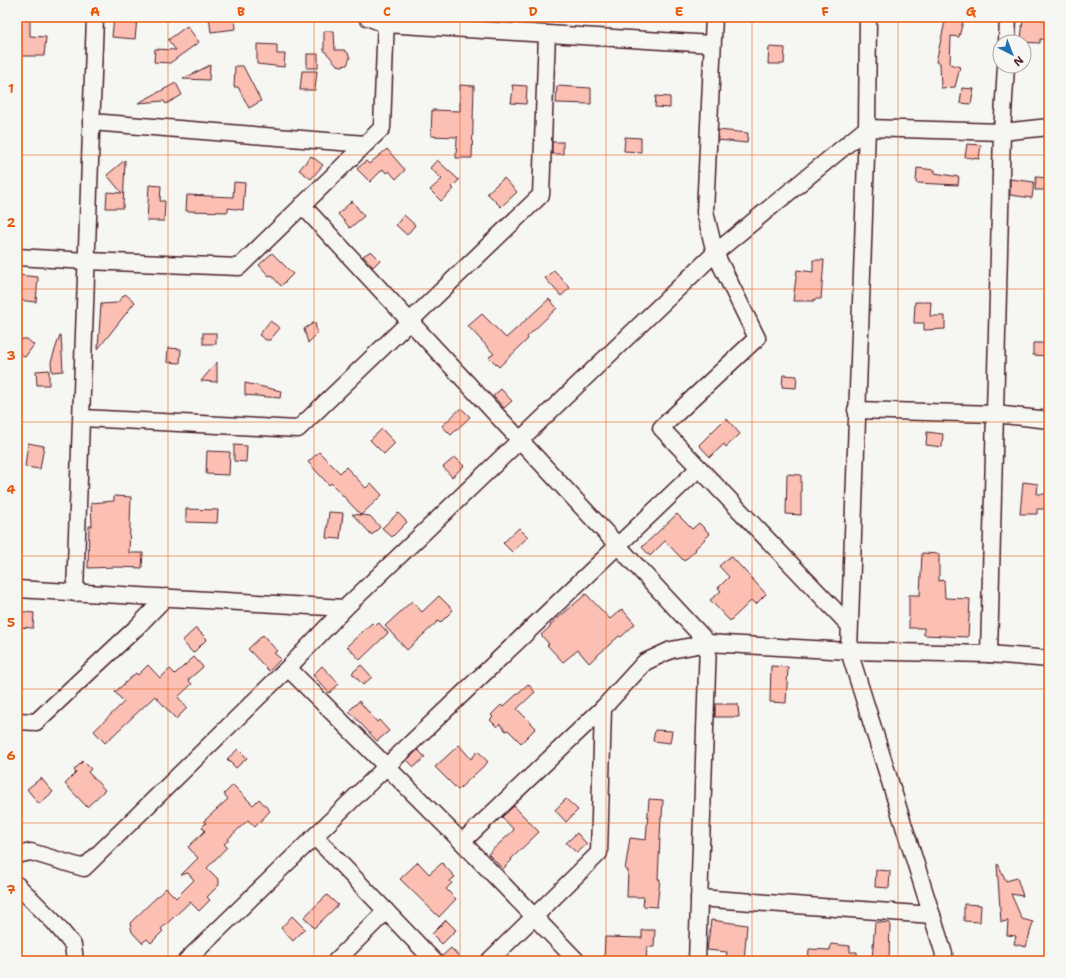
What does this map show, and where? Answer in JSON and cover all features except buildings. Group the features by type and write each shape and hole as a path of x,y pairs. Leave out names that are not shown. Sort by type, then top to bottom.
{"street":[{"path":"75,593 95,17"},
{"path":"367,17 386,20 547,34 712,44"},
{"path":"714,17 705,212 715,253 757,338 661,428 849,625"},
{"path":"868,17 867,128 856,410 849,651 944,954 943,961"},
{"path":"1007,34 1008,17"},
{"path":"17,257 239,267 382,128 386,20"},
{"path":"82,418 298,429 541,195 547,34"},
{"path":"989,654 1002,132 1006,74"},
{"path":"91,122 365,144"},
{"path":"17,855 31,852 84,868 288,668 345,608 715,253 867,128 1002,132 1049,127"},
{"path":"302,205 708,643 697,961"},
{"path":"856,410 995,414 1049,420"},
{"path":"186,961 387,766 699,468"},
{"path":"17,589 345,608"},
{"path":"17,721 36,722 137,627 166,597"},
{"path":"462,842 603,708 645,662 671,650 708,643 849,651 989,654 1049,659"},
{"path":"288,668 462,842 577,961"},
{"path":"489,961 599,852 603,708"},
{"path":"315,837 434,961"},
{"path":"17,885 73,945 75,961"},
{"path":"699,898 932,915"},
{"path":"336,961 386,911"}]}
